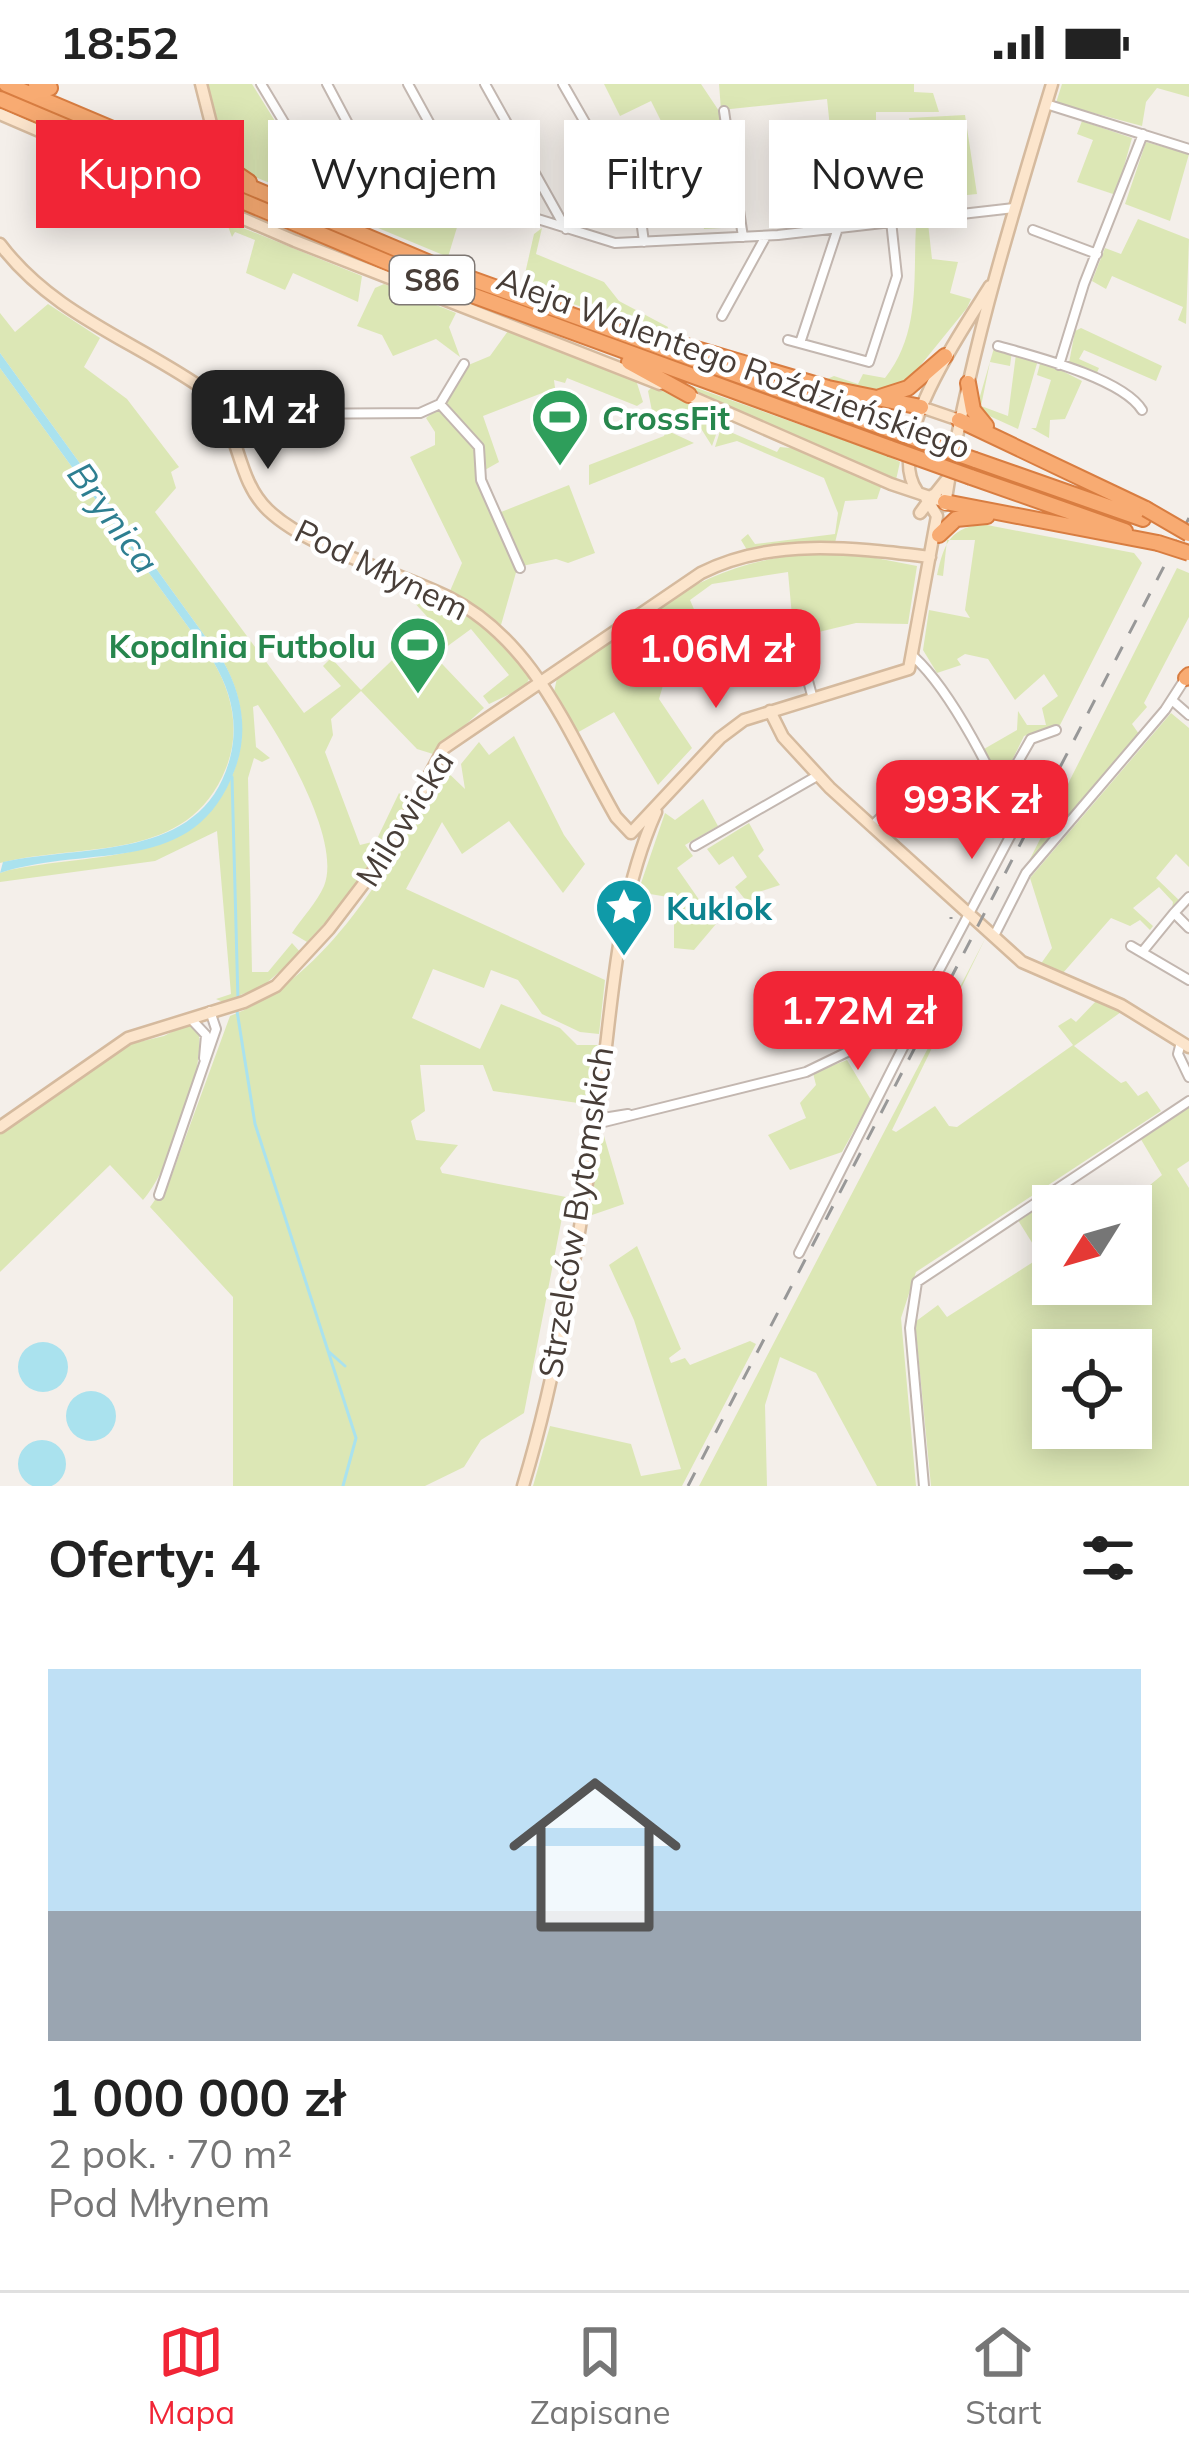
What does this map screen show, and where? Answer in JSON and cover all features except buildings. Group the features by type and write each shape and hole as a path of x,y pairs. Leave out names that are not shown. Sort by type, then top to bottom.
{"highway":[{"name":"Aleja Walentego Roździeńskiego","path":"6,84 268,197"},
{"name":"Aleja Walentego Roździeńskiego","path":"0,99 266,214 598,345 1189,553"},
{"name":"Aleja Walentego Roździeńskiego","path":"347,228 591,324 975,460 1145,514"},
{"path":"591,324 633,330 922,407"},
{"path":"598,345 689,395"},
{"path":"875,398 908,388 945,356"},
{"path":"968,383 973,410 994,435"},
{"path":"959,420 1189,534"},
{"path":"946,502 1136,537"},
{"path":"939,535 956,519 1015,517"}],"street":[{"path":"201,84 210,120"},
{"path":"261,84 283,120"},
{"path":"327,84 346,120"},
{"path":"408,84 428,120"},
{"path":"485,84 566,229"},
{"path":"563,84 641,220 644,242"},
{"path":"930,557 939,535 959,420 994,278 1052,84"},
{"path":"1046,104 1189,148"},
{"path":"724,111 743,237"},
{"name":"Aleja Walentego Roździeńskiego","path":"0,114 295,241 689,395 946,502"},
{"path":"1059,365 1143,134"},
{"path":"967,213 1014,208"},
{"path":"540,221 609,242 838,228 800,343"},
{"path":"788,340 869,362 897,276 892,228"},
{"path":"1033,230 1097,254"},
{"path":"722,316 766,236"},
{"path":"0,244 35,283 72,310 213,398 227,395 274,414 355,417 432,411 464,364"},
{"path":"637,835 725,733 770,711 901,675 914,657 937,512 921,495 909,471 922,407 945,356 994,278"},
{"path":"998,346 1059,365 1129,396 1142,410"},
{"name":"Pod Młynem","path":"213,398 248,483 270,512 482,617 514,645 541,682 616,818 637,835"},
{"path":"440,404 479,447 481,480 520,568"},
{"name":"Aleja Walentego Roździeńskiego","path":"922,407 959,420"},
{"path":"234,446 274,414"},
{"path":"921,495 937,491 920,513 949,476"},
{"name":"Milowicka","path":"0,1126 128,1038 244,1002 284,979 329,929 397,836 442,750 724,562 835,547 930,557"},
{"path":"796,637 813,700"},
{"path":"597,1117 635,1114 826,1064 870,1041 922,993 1014,829 993,782 928,672 914,657"},
{"path":"994,936 1026,873 1173,701 1188,675"},
{"path":"1173,701 1189,715"},
{"path":"770,711 783,737 818,776 1029,967 1103,996 1185,1044 1178,1054 1189,1077"},
{"path":"872,826 881,817 1011,774 1030,739 1056,730"},
{"path":"695,846 818,776"},
{"name":"Strzelców Bytomskich","path":"523,1486 545,1401 597,1117 607,998 636,866 637,835"},
{"path":"1143,951 1189,897"},
{"path":"1174,913 1189,928"},
{"path":"1131,946 1189,980"},
{"path":"799,1253 920,1014 922,993"},
{"path":"159,1195 216,1029 229,1006"},
{"path":"210,1012 216,1029"},
{"path":"203,1066 210,1012"},
{"path":"188,1017 206,1035"},
{"path":"924,1486 910,1328 917,1282 1189,1101"},
{"path":"597,1117 635,1114"}],"green space":[{"path":"203,84 252,84 274,120 268,120 268,182 244,172 244,120 213,120"},
{"path":"604,84 701,84 722,120 660,120 651,101 620,116"},
{"path":"719,84 914,84 914,92 933,93 939,112 876,112 876,120 829,120 827,99 721,110"},
{"path":"1062,84 1189,84 1189,97 1157,88 1146,102 1142,126 1056,103"},
{"path":"965,115 966,120 909,120"},
{"path":"1082,121 1132,138 1116,195 1077,182 1093,140 1077,134"},
{"path":"967,128 977,194 967,195"},
{"path":"1146,142 1189,154 1170,221 1125,204"},
{"path":"1138,219 1189,239 1186,324 1178,320 1183,307 1112,276 1106,289 1092,281 1105,248 1121,254"},
{"path":"229,228 243,228 362,276 358,302 293,273 285,290 246,273 255,240 235,232 232,237"},
{"path":"378,228 457,228 448,257"},
{"path":"542,228 536,254 604,282 619,301 668,327 666,335 522,287 534,234"},
{"path":"916,228 929,228 932,259 958,262 950,293 971,299 967,308 911,377 885,392 825,380 834,376 858,384 863,374 885,378 905,342 913,304"},
{"path":"384,284 456,313 449,327 460,357 436,339 393,356 382,335 357,326 375,288"},
{"path":"48,304 100,338 84,367 127,399 179,467 171,472 176,488 155,512 304,713 341,686 323,666 331,658 361,690 432,622 402,589 405,583 484,626 530,677 525,687 489,704 483,696 509,675 471,629 445,648 436,637 425,646 484,708 433,754 417,749 361,691 331,719 333,735 325,752 360,845 376,841 399,793 410,803 349,897 307,942 292,933 324,886 325,844 295,767 258,705 253,707 256,747 270,758 262,762 254,758 248,778 252,972 268,972 292,943 301,953 263,986 223,1002 216,999 231,994 217,831 155,861 0,882 0,873 9,870 110,856 171,839 198,823 219,800 235,768 241,740 239,700 223,661 0,353 0,313 15,332"},
{"path":"1081,328 1162,366 1156,381 1084,350 1079,359 1099,368 1096,375 1069,363 1075,331"},
{"path":"508,331 636,380 643,402 637,406 567,378 565,383 554,380 555,388 483,416 499,462 476,475 517,569 501,625 450,591 462,563 410,457 435,445 435,432 426,418 445,403 466,366 490,356"},
{"path":"994,348 1012,351 1010,366 990,362 981,406 1008,416 1016,354 1038,360 1018,429 985,414 978,403"},
{"path":"1041,360 1082,381 1065,419 1050,420 1049,438 1031,428 1036,428 1051,380 1037,375"},
{"path":"0,368 213,661 229,699 233,740 226,768 209,799 160,835 130,844 0,863"},
{"path":"657,374 886,455 900,462 896,480"},
{"path":"653,386 729,425 719,426 712,446 700,427 652,411 648,391"},
{"path":"721,428 777,452 780,447 800,449 881,487 877,499 845,501 835,543 747,550 741,540 748,534 755,544 835,534 838,513 824,478 737,441 715,447"},
{"path":"666,430 694,443 589,485 589,465 664,436"},
{"path":"569,485 595,553 568,563 556,559 522,566 496,514"},
{"path":"987,525 1134,553 1142,563 1060,725 1024,736 1005,775 999,775 984,749 1017,730 1018,711 1027,725 1046,725 1042,708 1058,696 1044,674 1015,700 988,659 965,654 957,659 961,665 937,673 923,650 929,610 970,618 965,610 975,540 950,540 965,528"},
{"path":"946,545 943,576 937,575 943,554"},
{"path":"845,552 917,566 908,624 856,623 794,638 788,572 712,584 690,600 712,651 664,682 659,699 692,748 658,785 614,712 575,734 554,692 557,678 659,606 722,573 757,562"},
{"path":"1177,568 1189,573 1189,617 1144,703 1147,707 1132,724 1139,734 1026,867"},
{"path":"1171,713 1189,728 1189,867 1176,854 1156,878 1181,902 1172,908 1173,902 1159,887 1133,908 1153,926 1150,930 1140,920 1130,926 1111,918 1063,973 1040,965 1052,948 1030,878"},
{"path":"514,736 564,835 585,864 563,893 509,821 462,854 442,822 406,889 605,980 599,1034 580,1032 542,1014 518,980 491,970 484,988 433,969 412,1018 480,1049 501,1004 560,1028 577,1045 598,1045 593,1110 585,1104 493,1091 483,1065 420,1065 425,1111 411,1121 416,1140 458,1145 440,1168 442,1173 566,1197 524,1413 481,1440 464,1467 425,1486 233,1486 233,1297 150,1207 171,1177 230,1016 298,975 356,912 404,838 441,766 465,789 461,764 479,742 489,755"},
{"path":"703,799 718,826 685,845 693,856 677,868 716,924 694,950 674,948 674,898 638,892 665,813 675,820"},
{"path":"749,823 764,850 758,856 780,885 756,893 759,902 752,908 735,887 747,877 733,856 719,865 707,849"},
{"path":"985,939 892,1130 896,1132 935,1106 949,1126 957,1127 1073,1045 1058,1026 1071,1018 1076,1022 1097,1000 1121,1012 1074,1046 1121,1083 1126,1081 1138,1096 1147,1091 1161,1111 1048,1185 1032,1185 1032,1196 916,1272 901,1318 916,1486 877,1486 816,1373 780,1357 765,1405 767,1486 699,1486"},
{"path":"187,1024 198,1028 192,1092 164,1166 143,1200 110,1165 0,1272 0,1133 122,1046 164,1036"},
{"path":"847,1060 871,1100 842,1152 790,1170 768,1135 806,1118 800,1103 816,1085 813,1073"},
{"path":"1189,1107 1189,1161 1177,1169 1189,1188 1189,1486 931,1486 915,1322 938,1305 947,1317 1032,1263 1032,1305 1152,1305 1150,1185 1162,1175 1139,1136"},
{"path":"604,1136 624,1204 592,1215 589,1201 602,1146 598,1143"},
{"path":"1032,1207 1032,1243 1016,1217"},
{"path":"637,1246 681,1349 669,1358 671,1363 685,1358 690,1365 750,1341 756,1344 682,1486 533,1486 550,1426 631,1444 641,1476 681,1469 634,1320 609,1265"}],"water":[{"name":"Brynica","path":"0,353 223,661 239,700 242,727 235,769 217,804 194,827 137,851 0,873 3,862 137,842 195,816 216,792 230,758 234,732 229,696 213,661 0,368"},
{"path":"43,1342 60,1350 68,1367 60,1384 43,1392 26,1384 18,1367 26,1350"},
{"path":"91,1391 108,1399 116,1416 108,1433 91,1441 74,1433 66,1416 74,1399"},
{"path":"33,1441 51,1441 65,1455 65,1473 52,1486 32,1486 19,1473 19,1455"}],"waterway":[{"path":"232,777 238,1001"},
{"path":"237,1011 255,1124 356,1438 343,1486"},
{"path":"328,1351 345,1366"}],"railway":[{"path":"688,1486 1189,518"}],"place":[{"name":"CrossFit","path":"560,468"},
{"name":"Kopalnia Futbolu","path":"418,696"},
{"name":"Kuklok","path":"624,958"}]}
